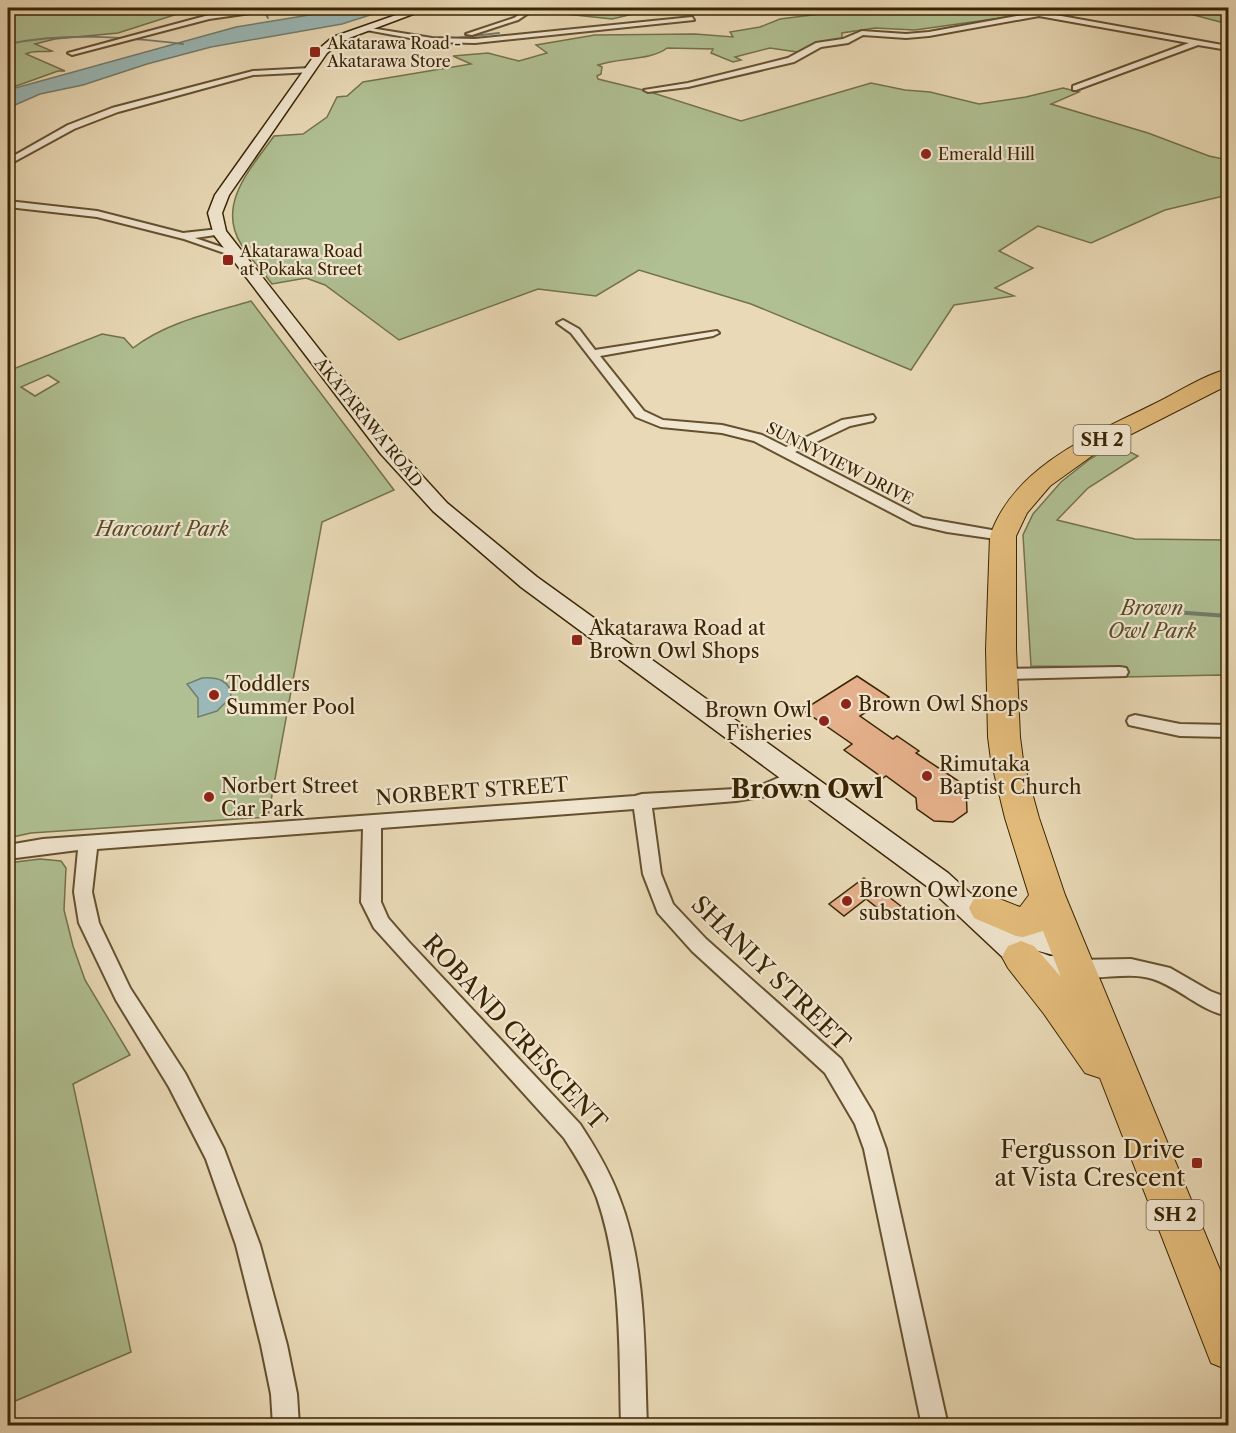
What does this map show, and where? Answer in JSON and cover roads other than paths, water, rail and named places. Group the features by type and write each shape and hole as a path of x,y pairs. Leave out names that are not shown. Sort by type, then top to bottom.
{"highway":[{"name":"SH 2","path":"1228,376 1091,445 1041,481 1016,510 1003,536 1002,674 1007,760 1022,818 1047,895 1228,1346"},
{"path":"987,908 1014,921 1027,921 1038,915 1047,895"},
{"path":"1021,957 1064,1010 1131,1105"}],"street":[{"path":"72,53 209,16 284,8"},
{"path":"183,236 219,232 215,213 222,195 323,51 332,42 424,8"},
{"path":"370,28 416,34 470,34 516,19 533,8"},
{"path":"648,90 688,85 791,60 819,45 845,41 862,33 906,36 929,34 990,25 1033,15 1056,16 1228,48"},
{"path":"370,28 432,40 475,41 692,19"},
{"path":"1076,88 1198,42"},
{"path":"8,162 71,127 115,110 253,73 310,70"},
{"path":"8,204 97,214 183,236 237,254"},
{"name":"AKATARAWA ROAD","path":"219,232 388,450 440,507 529,582 950,889 987,908 1017,931 1072,957"},
{"name":"SUNNYVIEW DRIVE","path":"563,323 575,331 631,405 650,419 674,425 739,432 758,438 918,521 946,528 1003,536"},
{"path":"594,354 713,333"},
{"path":"786,452 846,423 869,418"},
{"path":"1002,674 1120,672"},
{"path":"1135,721 1180,730 1228,731"},
{"name":"NORBERT STREET","path":"8,852 43,846 755,793 794,777"},
{"name":"SHANLY STREET","path":"642,800 652,874 665,908 699,945 833,1066 865,1120 875,1149 935,1425"},
{"name":"ROBAND CRESCENT","path":"372,821 371,902 381,923 416,964 572,1131 590,1153 607,1192 620,1231 627,1270 634,1425"},
{"path":"88,843 83,892 89,923 103,958 177,1080 216,1156 248,1245 284,1394 286,1425"},
{"name":"AKATARAWA ROAD","path":"950,889 977,918 1021,957 1048,968 1072,957"},
{"path":"1072,957 1144,968 1178,982 1219,1006 1228,1007"}],"water":[{"path":"352,8 392,8 342,24 211,47 147,64 83,85 40,94 8,108 8,90 236,27"},
{"name":"Toddlers Summer Pool","path":"202,678 213,678 226,683 231,697 217,711 198,717 198,698 187,684"}],"waterway":[{"path":"264,11 268,18"},
{"path":"448,39 499,33"},
{"path":"8,44 74,37 139,39 183,44"},
{"path":"1173,612 1228,616"}],"place":[{"name":"Akatarawa Road - Akatarawa Store","path":"315,52"},
{"name":"Emerald Hill","path":"926,154"},
{"name":"Akatarawa Road at Pokaka Street","path":"228,260"},
{"name":"Akatarawa Road at Brown Owl Shops","path":"577,640"},
{"name":"Toddlers Summer Pool","path":"214,695"},
{"name":"Brown Owl Shops","path":"846,704"},
{"name":"Brown Owl Fisheries","path":"824,721"},
{"name":"Rimutaka Baptist Church","path":"927,776"},
{"name":"Norbert Street Car Park","path":"209,797"},
{"name":"Brown Owl zone substation","path":"847,901"},
{"name":"Fergusson Drive at Vista Crescent","path":"1197,1163"}],"district":[{"name":"Brown Owl","path":"807,789"}],"park label":[{"name":"Harcourt Park","path":"162,529"},
{"name":"Brown Owl Park","path":"1152,620"}]}
